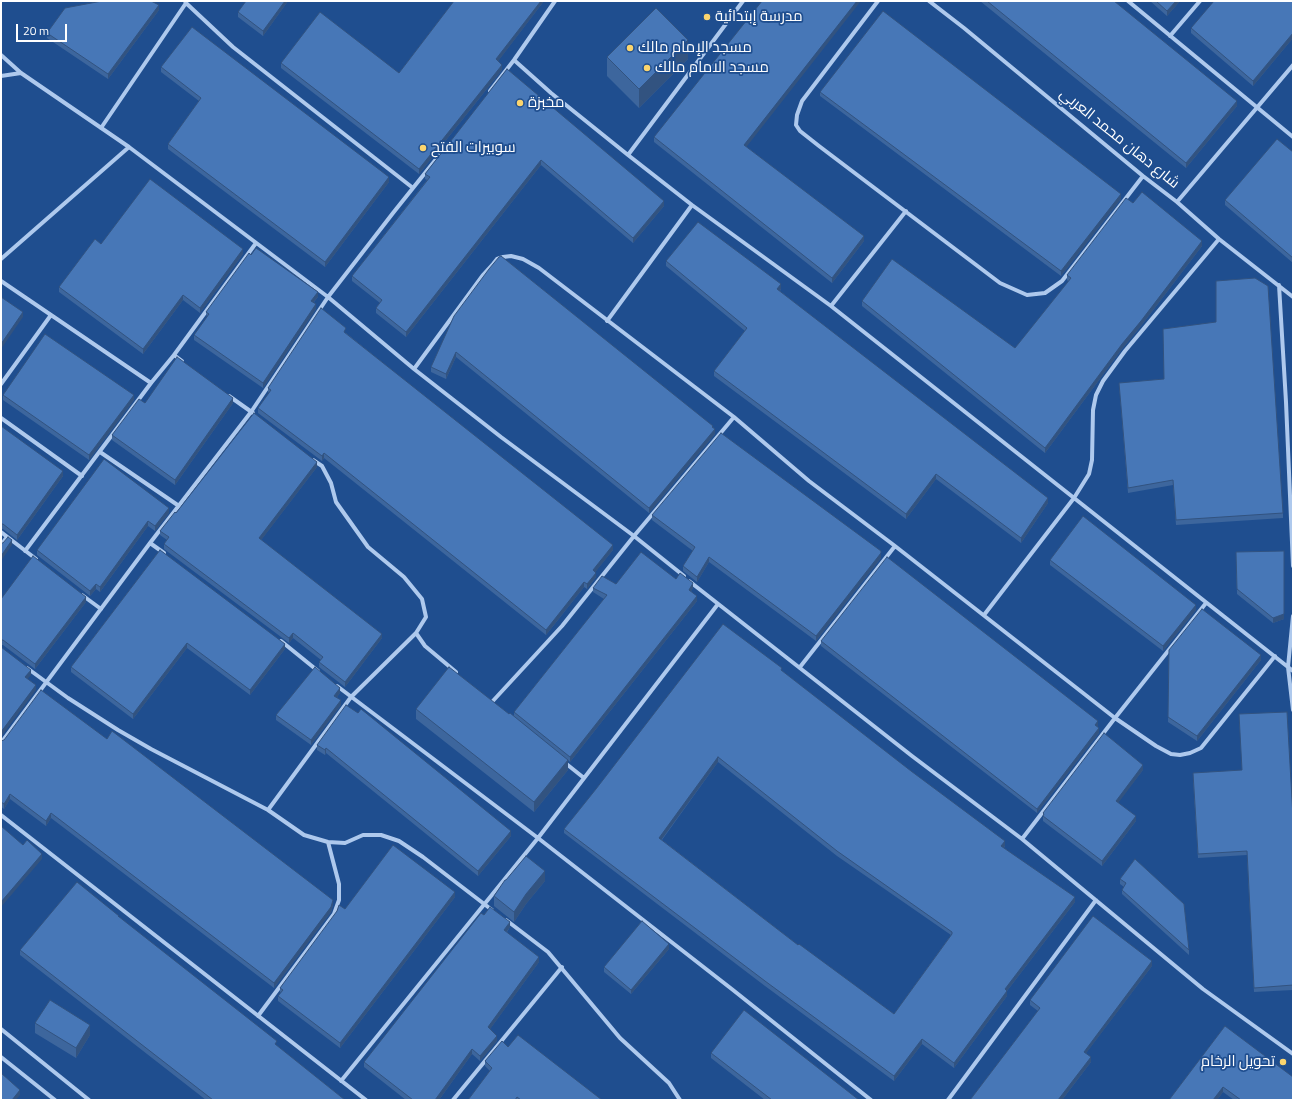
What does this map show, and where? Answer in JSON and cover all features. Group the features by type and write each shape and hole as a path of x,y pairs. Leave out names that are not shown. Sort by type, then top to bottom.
{"street":[{"path":"487,95 514,60 555,1"},
{"path":"628,155 743,1"},
{"path":"878,1 802,102 796,116 796,125 800,131 1000,283 1027,295 1045,293 1062,281 1143,176"},
{"name":"شارع دهان محمد العربي","path":"929,1 970,32 1143,176 1177,202 1219,239 1293,297"},
{"path":"1128,1 1293,138"},
{"path":"1170,36 1200,1"},
{"path":"101,128 186,2 233,47 413,188"},
{"path":"1,55 21,73 129,147 328,297 414,369 501,437 634,536 912,756 1022,839 1204,989 1293,1054"},
{"path":"514,60 551,93 628,155 692,205 831,306 1293,671"},
{"path":"1177,202 1293,66"},
{"path":"1,76 21,73"},
{"path":"1,259 129,147"},
{"path":"1,743 45,682 251,412 328,297 446,147"},
{"path":"607,321 692,205"},
{"path":"831,306 906,212"},
{"path":"984,615 1074,498 1089,474 1092,460 1093,410 1096,395 1103,381 1125,351 1219,239"},
{"path":"25,551 151,383 174,355 256,243"},
{"path":"414,369 483,275 498,259 511,256 523,259 539,268 734,417 809,481 895,546 1115,718 1166,752 1176,754 1190,753 1201,748 1275,656"},
{"path":"1,281 151,383"},
{"path":"1279,285 1293,566"},
{"path":"1,384 51,315"},
{"path":"174,355 189,366"},
{"path":"226,394 257,416"},
{"path":"486,698 493,704 562,626 634,536 734,417"},
{"path":"1,418 82,476"},
{"path":"100,452 179,506"},
{"path":"268,810 351,697 416,633 426,617 422,599 404,577 368,547 336,502 331,483 322,466 310,457"},
{"path":"1,532 38,561"},
{"path":"1,544 7,537"},
{"path":"150,543 169,557"},
{"path":"800,667 895,546"},
{"path":"76,590 101,610"},
{"path":"1022,839 1206,603"},
{"path":"341,1081 538,838 718,604"},
{"path":"1293,616 1288,667 1293,710"},
{"path":"416,633 425,646 458,674"},
{"path":"275,637 323,674"},
{"path":"20,663 74,702 151,749 268,810 304,835 328,842 345,843 363,835 381,835 399,841 423,857 497,914"},
{"path":"334,684 538,838 871,1100"},
{"path":"560,759 584,778"},
{"path":"1,815 366,1100"},
{"path":"258,1016 334,914 339,900 339,884 328,842"},
{"path":"948,1100 1096,900"},
{"path":"504,919 548,952 620,1038 669,1083 680,1100"},
{"path":"453,1100 562,967"},
{"path":"1,1029 89,1100"},
{"path":"1,1056 54,1100"}],"building":[{"path":"102,1 151,1 159,5 108,74 47,33 65,8"},
{"path":"246,1 285,1 263,31 238,12"},
{"path":"454,1 541,1 496,59 502,65 419,169 281,63 320,12 399,73"},
{"path":"762,1 857,1 744,145 864,236 832,278 654,137"},
{"path":"987,1 1114,1 1237,101 1186,163"},
{"path":"1156,1 1176,1 1167,11"},
{"path":"1214,1 1293,1 1293,33 1253,81 1191,28"},
{"path":"656,8 688,40 639,89 607,57"},
{"path":"883,11 1121,194 1061,271 820,92"},
{"path":"192,27 389,177 325,262 168,144 201,98 161,67"},
{"path":"507,69 664,201 633,238 541,160 406,332 376,308 382,300 352,276 430,177 425,174"},
{"path":"1277,139 1293,152 1293,258 1225,200"},
{"path":"150,179 243,249 200,308 183,295 143,349 59,287 95,239 101,244"},
{"path":"1142,192 1202,241 1122,344 1045,448 862,301 892,259 1015,348 1071,278 1067,275 1126,198 1133,203"},
{"path":"698,222 781,284 777,289 1048,498 1021,538 936,474 906,514 714,371 747,328 666,261"},
{"path":"256,248 318,292 311,301 316,304 263,383 194,335 209,314 206,312 249,253 251,255"},
{"path":"501,256 715,429 649,508 456,352 446,374 431,367 454,316 489,269"},
{"path":"1255,278 1268,286 1283,513 1176,520 1173,480 1128,488 1119,383 1164,379 1163,329 1216,322 1216,281"},
{"path":"1,297 23,312 1,344"},
{"path":"321,308 346,328 344,332 613,545 593,570 596,573 587,584 584,582 546,630 324,453 322,456 258,408 271,390 268,388"},
{"path":"45,334 134,395 89,455 3,395"},
{"path":"177,357 233,398 175,480 112,435 139,399 145,403"},
{"path":"254,413 317,462 259,538 382,634 345,682 319,662 323,657 293,633 289,638 164,544 169,537 160,531 175,512 176,513"},
{"path":"1,426 63,471 17,535 1,524"},
{"path":"721,433 881,551 881,553 816,636 709,557 697,577 683,566 695,547 652,515"},
{"path":"104,459 169,508 155,526 148,521 100,587 96,584 90,591 37,550"},
{"path":"1083,516 1196,605 1163,646 1050,560"},
{"path":"8,537 12,540 1,556 1,543 3,543"},
{"path":"160,550 285,644 250,690 187,643 133,714 71,667"},
{"path":"1284,551 1284,614 1273,618 1237,589 1236,552"},
{"path":"641,552 676,579 680,573 693,583 689,590 697,596 570,757 514,712 607,595 593,588 602,576 616,584"},
{"path":"33,556 86,597 35,664 1,640 1,599"},
{"path":"887,557 1098,721 1095,725 1099,728 1037,809 821,641"},
{"path":"1202,609 1261,655 1197,736 1168,717 1169,650"},
{"path":"723,624 782,668 781,670 911,771 1005,841 1001,846 1075,897 1005,989 1007,991 954,1063 922,1039 894,1076 765,981 564,829","holes":["718,757 837,851 952,932 894,1014 799,944 798,945 659,838"]},
{"path":"1,647 31,670 25,677 36,685 1,732"},
{"path":"315,667 340,688 334,696 341,700 311,740 276,715"},
{"path":"449,667 509,714 510,713 568,760 534,802 416,709"},
{"path":"41,690 107,739 112,731 333,900 331,907 274,983 51,813 46,821 10,794 4,804 1,802 1,741 4,740"},
{"path":"346,705 358,713 361,709 511,831 478,871 326,748 325,750 317,745"},
{"path":"1287,712 1293,817 1293,985 1254,988 1247,851 1198,854 1193,773 1242,770 1239,714"},
{"path":"1104,733 1143,765 1116,801 1136,816 1102,861 1043,816 1043,813"},
{"path":"1,826 23,845 27,840 42,854 1,902"},
{"path":"393,845 455,892 340,1043 278,996 283,990 280,988 337,911 339,905 345,909"},
{"path":"526,856 545,871 526,894 514,912 494,896 505,880"},
{"path":"1135,859 1184,904 1189,950 1122,890 1126,883 1120,879"},
{"path":"77,882 277,1041 275,1044 345,1100 213,1100 20,950"},
{"path":"490,907 510,922 504,930 539,957 488,1027 497,1036 480,1056 472,1049 435,1100 413,1100 364,1062 481,913 484,915"},
{"path":"1093,916 1152,961 1084,1052 1091,1057 1058,1100 970,1100 1040,1008 1030,1000"},
{"path":"642,921 669,944 631,990 604,967"},
{"path":"50,1000 90,1025 76,1048 35,1023"},
{"path":"744,1010 859,1100 772,1100 711,1053"},
{"path":"1225,1026 1293,1077 1293,1100 1241,1100 1223,1087 1213,1100 1169,1100"},
{"path":"518,1035 602,1100 521,1100 517,1097 515,1100 468,1100 492,1068 485,1061 502,1041 508,1047"},
{"path":"1,1073 20,1090 12,1100 1,1100"}],"place":[{"name":"مدرسة إبتدائية","path":"707,17"},
{"name":"مسجد الإمام مالك","path":"630,48"},
{"name":"مسجد الامام مالك","path":"647,68"},
{"name":"مخبزة","path":"520,103"},
{"name":"سوبيرات الفتح","path":"423,148"},
{"name":"تحويل الرخام","path":"1283,1062"}]}
